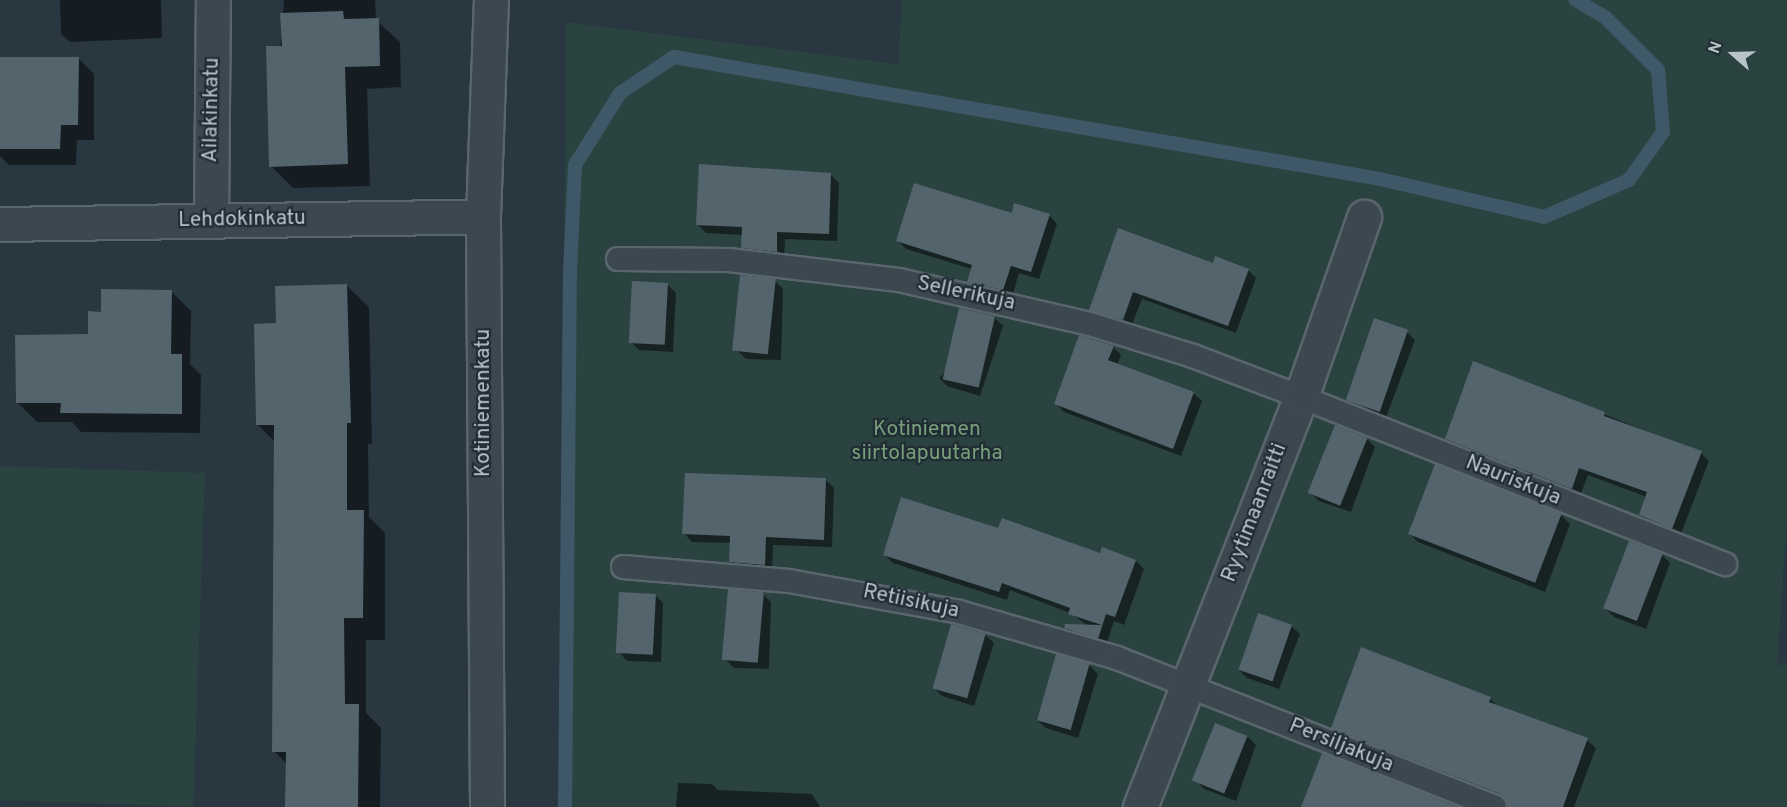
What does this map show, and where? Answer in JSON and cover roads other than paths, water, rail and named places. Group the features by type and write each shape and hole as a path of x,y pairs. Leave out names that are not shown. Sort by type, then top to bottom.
{"street":[{"name":"Ailakinkatu","path":"211,220 213,0"},
{"name":"Kotiniemenkatu","path":"488,807 483,216 491,0"},
{"name":"Lehdokinkatu","path":"0,224 483,216"},
{"name":"Ryytimaanraitti","path":"1140,807 1301,397 1364,217"}],"lane":[{"name":"Sellerikuja","path":"618,259 729,260 898,280 1090,324 1193,356 1301,397"},
{"name":"Nauriskuja","path":"1301,397 1725,564"},
{"name":"Retiisikuja","path":"624,567 728,574 880,594 1050,638 1188,686"},
{"name":"Persiljakuja","path":"1188,686 1495,807"}],"waterway":[{"path":"565,807 570,271 575,165 620,93 674,57 1380,179 1544,217 1629,180 1663,132 1658,70 1605,17 1576,0"}],"park label":[{"name":"Kotiniemen siirtolapuutarha","path":"927,442"}]}
